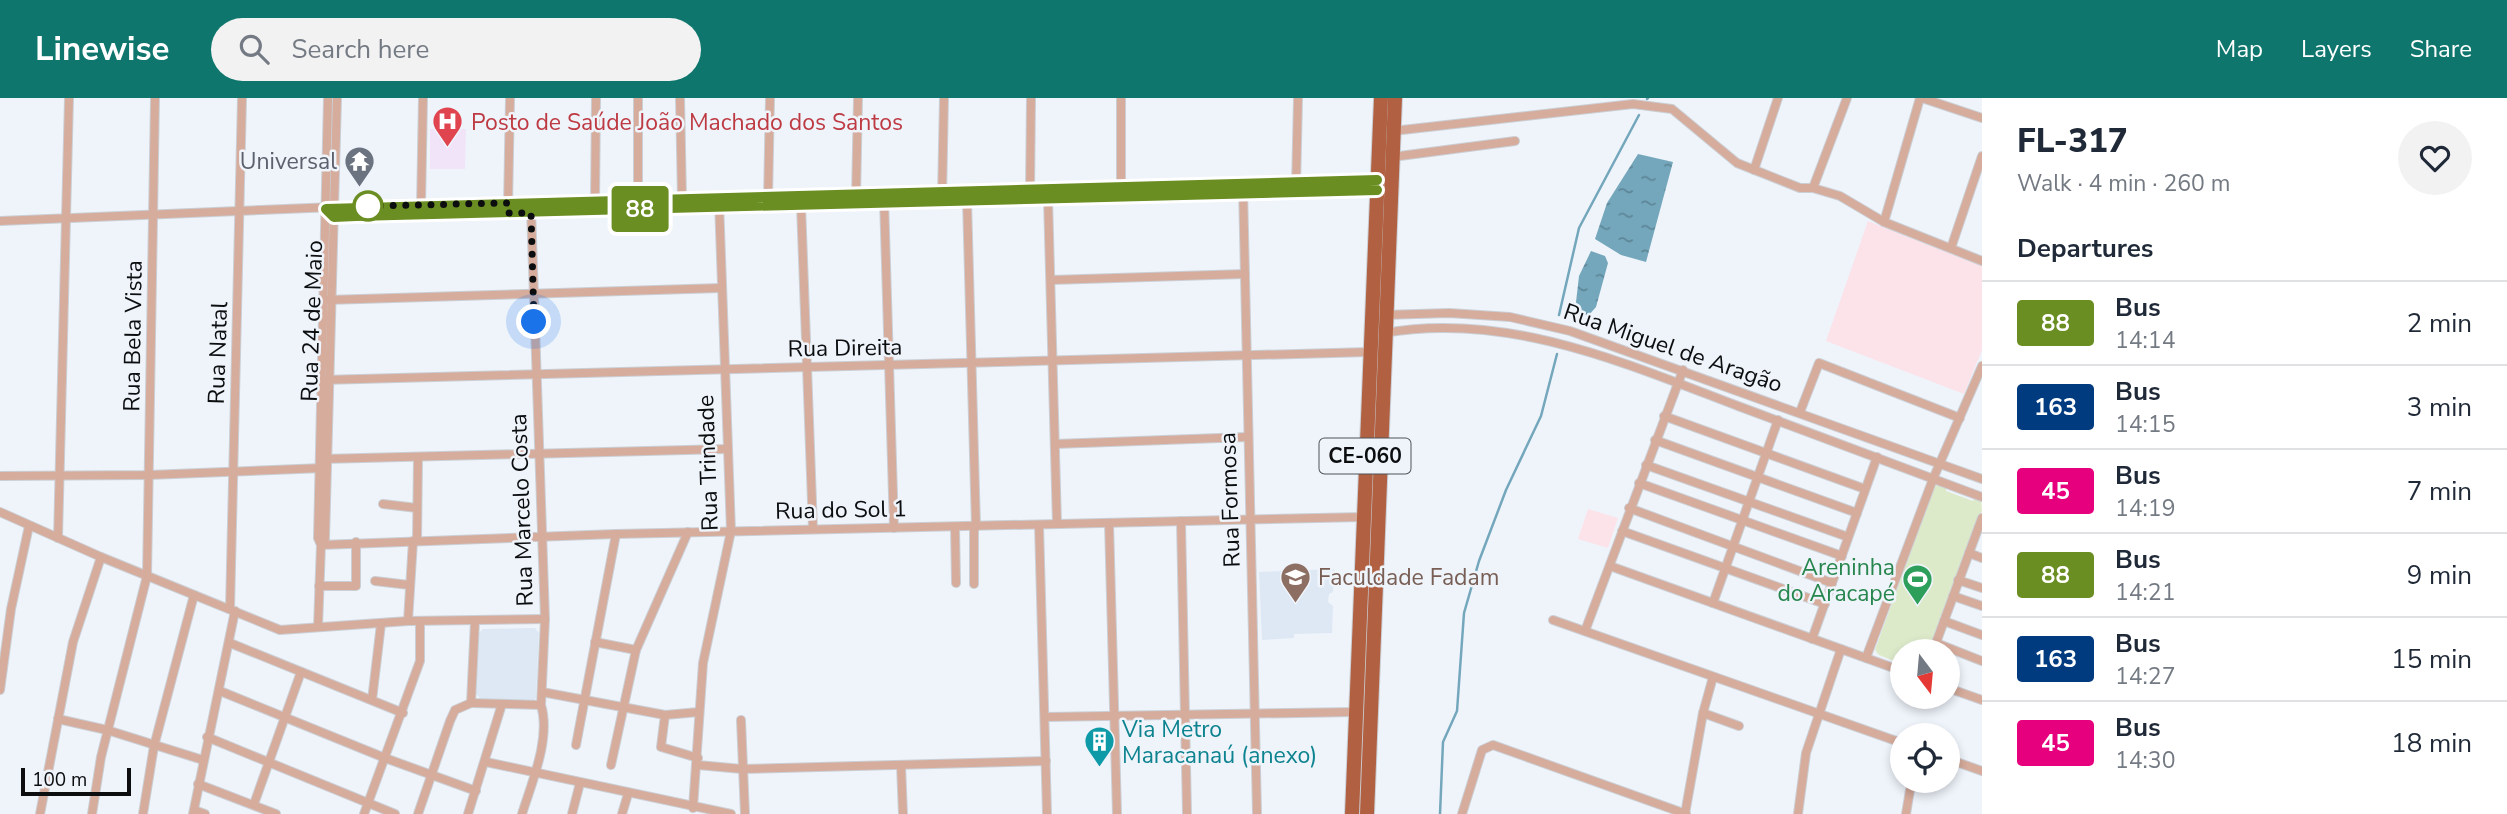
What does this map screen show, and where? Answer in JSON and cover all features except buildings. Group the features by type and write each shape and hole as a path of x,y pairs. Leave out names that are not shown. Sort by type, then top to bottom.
{"highway":[{"name":"CE-060","path":"1352,814 1381,98"},
{"name":"CE-060","path":"1367,814 1383,333 1395,98"}],"street":[{"path":"58,538 62,476 69,98"},
{"name":"Rua Bela Vista","path":"92,814 107,730 147,576 155,98"},
{"name":"Rua Natal","path":"193,812 207,737 230,643 230,526 234,473 242,98"},
{"name":"Rua 24 de Maio","path":"328,98 332,152"},
{"name":"Rua 24 de Maio","path":"318,627 321,545 325,539 323,464 332,152 337,98"},
{"path":"421,215 423,98"},
{"path":"508,213 510,98"},
{"path":"595,211 596,98"},
{"path":"638,209 639,98"},
{"path":"680,98 682,199"},
{"path":"768,201 770,98"},
{"path":"856,204 858,98"},
{"path":"942,202 944,98"},
{"path":"1030,200 1031,98"},
{"path":"1121,98 1121,195"},
{"path":"1296,186 1298,98"},
{"path":"1754,170 1778,98"},
{"path":"1813,188 1847,98"},
{"path":"1884,222 1921,98 1982,118"},
{"path":"1393,131 1633,104 1658,106 1683,116 1727,155 1754,170 1800,188 1813,188 1852,202 1884,222 1982,261"},
{"path":"1392,157 1515,141"},
{"path":"1951,248 1982,156"},
{"path":"330,208 334,217 531,213 884,193 1121,185 1243,188"},
{"path":"768,201 801,205 1030,200 1243,188 1377,185"},
{"name":"Rua Formosa","path":"1243,188 1257,814"},
{"path":"884,193 887,366 894,528"},
{"path":"0,221 638,199 719,202"},
{"path":"1048,199 1057,524"},
{"path":"967,201 974,584"},
{"name":"Rua Marcelo Costa","path":"522,814 535,772 542,733 545,619 531,202"},
{"name":"Rua Trindade","path":"694,808 703,663 731,531 719,202"},
{"path":"801,205 813,529"},
{"name":"Rua 24 de Maio","path":"328,300 334,217"},
{"path":"1051,280 1245,274"},
{"path":"328,300 533,296 721,288"},
{"name":"Rua Miguel de Aragão","path":"1384,315 1448,313 1510,317 1577,333 1982,479"},
{"name":"Rua Miguel de Aragão","path":"1383,333 1406,329 1456,328 1501,332 1573,345 1982,497"},
{"path":"1573,345 1577,333"},
{"name":"Rua Direita","path":"326,380 1369,352"},
{"path":"1800,412 1819,363 1960,418"},
{"path":"1866,658 1933,479 1982,366"},
{"path":"1585,631 1683,370"},
{"path":"1664,416 1865,489"},
{"path":"1713,603 1777,420"},
{"path":"1055,444 1247,437"},
{"path":"1655,440 1857,513"},
{"path":"0,476 234,473 418,457 726,449"},
{"path":"408,621 408,585 415,541 418,457"},
{"path":"1812,639 1877,457"},
{"path":"1646,466 1848,537"},
{"path":"1639,483 1842,556"},
{"path":"383,504 417,508"},
{"path":"1629,508 1832,583"},
{"path":"0,512 101,557 279,629 408,621 545,619"},
{"name":"Rua do Sol 1","path":"321,545 688,532 1363,517"},
{"path":"1938,639 1958,580 1980,531 1982,518"},
{"path":"1181,521 1187,814"},
{"path":"1109,523 1117,814"},
{"path":"1039,525 1047,814"},
{"path":"0,690 11,609 29,526"},
{"path":"956,527 956,583"},
{"path":"1622,531 1825,604"},
{"path":"611,765 636,650 688,532"},
{"path":"576,745 616,534"},
{"path":"319,586 356,586 356,542"},
{"path":"1969,553 1982,558"},
{"path":"40,814 73,642 101,557"},
{"path":"1610,565 1890,667"},
{"path":"1958,580 1982,588"},
{"path":"375,581 408,585"},
{"path":"143,814 154,746 194,595"},
{"path":"1953,596 1982,606"},
{"path":"0,607 11,609"},
{"path":"1553,620 1890,739"},
{"path":"365,814 420,661 420,621"},
{"path":"471,703 475,621"},
{"path":"1944,621 1982,635"},
{"path":"372,700 381,624"},
{"path":"595,642 636,650"},
{"path":"230,643 402,713"},
{"path":"1798,814 1806,753 1841,649"},
{"path":"1960,654 1982,661"},
{"path":"254,804 302,672"},
{"path":"1462,814 1482,750 1493,745 1685,814 1703,713 1713,677"},
{"path":"220,691 385,758 476,791"},
{"path":"542,692 665,715 699,712"},
{"path":"1960,692 1982,699"},
{"path":"418,814 455,710 471,703 541,705"},
{"path":"468,814 502,704"},
{"path":"1046,717 1355,712"},
{"path":"1703,713 1739,726"},
{"path":"665,715 662,747 698,761 742,769 1046,761"},
{"path":"58,719 107,730 203,761"},
{"path":"741,719 745,814"},
{"path":"207,737 396,814"},
{"path":"486,762 731,814"},
{"path":"1960,763 1982,771"},
{"path":"901,765 902,814"},
{"path":"572,814 580,783"},
{"path":"198,784 276,814"},
{"path":"1906,814 1910,793"},
{"path":"622,814 628,794"},
{"path":"673,814 675,804"},
{"path":"193,812 205,814"}],"shaded area":[{"name":"Posto de Saúde João Machado dos Santos","path":"430,129 466,129 465,169 430,169"},
{"path":"1868,221 1982,266 1982,350 1964,394 1826,341"},
{"path":"1588,509 1618,518 1608,548 1578,539"},
{"name":"Faculdade Fadam","path":"1334,569 1333,592 1329,594 1328,602 1333,606 1332,633 1294,634 1294,638 1262,640 1259,572"},
{"path":"535,628 539,633 536,698 533,702 481,699 476,694 478,634 483,629"}],"green space":[{"path":"1940,484 1946,487 1946,491 1973,501 1975,497 1981,499 1982,511 1935,639 1890,639 1890,659 1879,655 1875,650 1934,487"}],"water":[{"path":"1638,154 1673,162 1646,262 1621,255 1595,239 1607,203"},
{"path":"1591,251 1605,256 1608,263 1596,307 1588,316 1575,311 1579,276"}],"waterway":[{"path":"1559,315 1579,228 1639,115"},
{"path":"1440,814 1443,742 1457,711 1464,613 1479,561 1506,490 1541,416 1557,354"}],"bus line":[{"name":"88","path":"1377,180 326,209 334,217 1377,190"}],"place":[{"name":"Posto de Saúde João Machado dos Santos","path":"448,149"},
{"name":"Universal","path":"360,188"},
{"name":"Faculdade Fadam","path":"1295,604"},
{"name":"Areninha do Aracapé","path":"1918,607"},
{"name":"Via Metro Maracanaú (anexo)","path":"1099,769"}],"route":[{"path":"368,206 508,203 508,213 531,213 534,322"}]}
